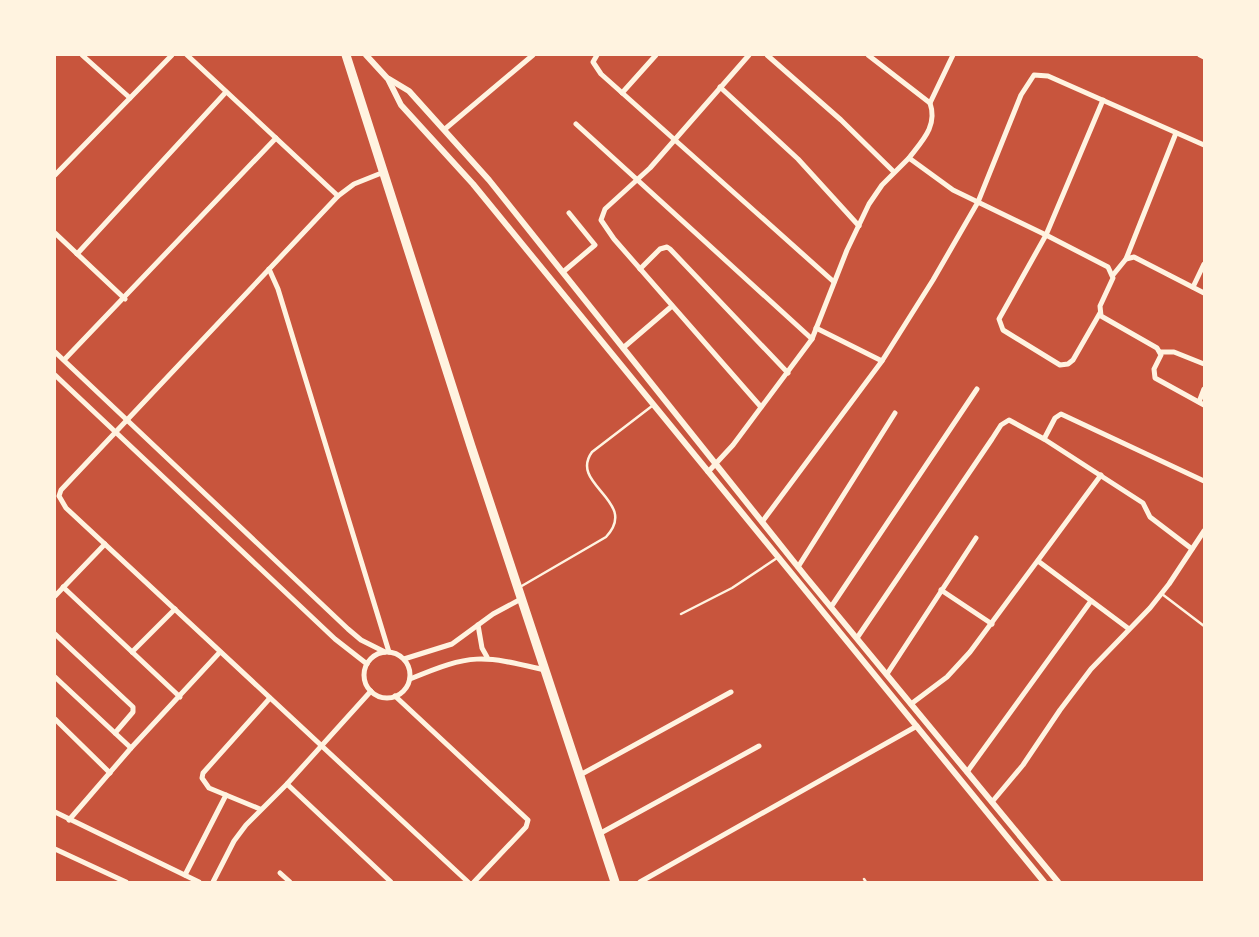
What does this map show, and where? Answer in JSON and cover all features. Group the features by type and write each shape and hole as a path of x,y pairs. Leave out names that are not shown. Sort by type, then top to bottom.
{"main road":[{"path":"346,55 521,599 615,882"}],"street":[{"path":"82,55 130,98"},
{"path":"55,175 172,55"},
{"path":"187,55 338,196"},
{"path":"366,55 388,79 401,105 473,184 1044,882"},
{"path":"445,129 533,55"},
{"path":"597,55 593,62 594,67 834,282"},
{"path":"622,92 656,55"},
{"path":"749,55 673,139 662,154 605,209 601,220 640,269 761,407"},
{"path":"767,55 847,126 894,172"},
{"path":"868,55 930,103"},
{"path":"708,472 733,445 812,339 834,282 870,204 894,172 909,158 928,133 932,121 930,103 953,55"},
{"path":"1200,55 1204,57"},
{"path":"762,522 882,361 978,202 1020,96 1034,76 1048,76 1204,145"},
{"path":"388,79 409,91 490,180 798,567 1058,882"},
{"path":"720,87 798,159 859,226"},
{"path":"77,254 226,92"},
{"path":"1100,313 1073,360 1068,364 1060,365 1053,363 1004,330 999,319 1046,235 1103,100"},
{"path":"576,124 812,339"},
{"path":"1176,133 1126,259 1113,275 1112,283 1100,306 1100,313 1104,320 1160,352 1174,352 1204,364"},
{"path":"64,360 125,299 276,138"},
{"path":"909,158 953,190 1108,267 1113,275"},
{"path":"384,172 354,184 338,196 57,495 66,508 468,882"},
{"path":"563,272 595,246 569,213"},
{"path":"55,233 125,299"},
{"path":"640,269 660,249 666,247 670,249 788,373"},
{"path":"1126,259 1134,257 1204,292"},
{"path":"1193,287 1204,264"},
{"path":"269,269 278,289 387,652"},
{"path":"623,348 672,306"},
{"path":"816,328 882,361"},
{"path":"55,352 348,629 365,642 404,659 452,644 493,614 521,599"},
{"path":"1160,352 1160,358 1154,369 1155,378 1201,404 1204,389"},
{"path":"55,375 335,639 368,664"},
{"path":"832,608 977,389"},
{"path":"798,567 895,413"},
{"path":"1044,439 1055,418 1061,414 1204,481"},
{"path":"857,638 1002,425 1009,420 1014,421 1044,439 1146,505 1150,517 1192,549"},
{"path":"911,704 947,677 992,624 1101,475"},
{"path":"992,802 1023,765 1060,710 1091,669 1161,594 1204,531"},
{"path":"886,674 976,538"},
{"path":"55,596 105,544"},
{"path":"1038,561 1129,629"},
{"path":"63,587 180,697"},
{"path":"941,590 992,624"},
{"path":"967,772 1091,601"},
{"path":"132,652 175,609"},
{"path":"478,625 482,648 487,657"},
{"path":"55,634 133,707 133,712 115,732"},
{"path":"70,820 132,748 220,652"},
{"path":"387,652 372,658 368,664 365,678 371,691 383,698 395,696 404,691 410,679 410,672 404,659"},
{"path":"410,679 458,660 487,657 545,670"},
{"path":"55,677 132,748"},
{"path":"213,882 234,841 260,809 286,784 371,691"},
{"path":"580,775 731,692"},
{"path":"395,696 528,820 526,827 474,882"},
{"path":"260,809 204,784 203,773 270,698"},
{"path":"55,719 110,773"},
{"path":"640,882 917,726"},
{"path":"599,834 759,746"},
{"path":"286,784 392,882"},
{"path":"185,875 226,795"},
{"path":"55,812 199,882"},
{"path":"55,849 126,882"},
{"path":"280,873 290,882"}],"lane":[{"path":"518,588 606,537 614,529 617,519 614,509 590,477 587,459 592,452 654,405"},
{"path":"681,614 732,588 778,557"},
{"path":"1161,594 1204,626"}]}
